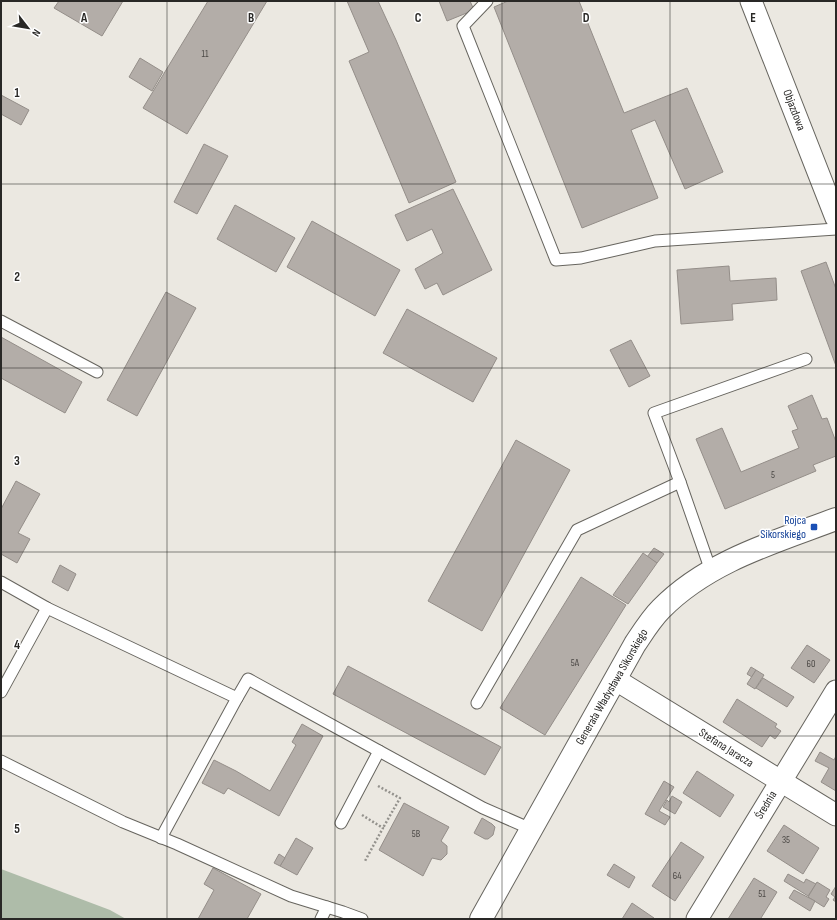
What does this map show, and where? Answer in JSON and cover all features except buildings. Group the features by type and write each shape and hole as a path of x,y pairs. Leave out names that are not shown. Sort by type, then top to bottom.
{"street":[{"name":"Objazdowa","path":"751,1 835,217"},
{"name":"Generała Władysława Sikorskiego","path":"481,919 635,644 647,625 660,609 690,585 711,571 735,558 836,519"},
{"name":"Stefana Jaracza","path":"616,680 836,816"},
{"name":"Średnia","path":"697,919 836,691"}],"lane":[{"path":"487,1 463,26 556,260 581,258 655,241 835,217"},
{"path":"1,321 97,372"},
{"path":"711,571 654,413 806,359"},
{"path":"477,703 577,530 680,482"},
{"path":"1,582 47,608 237,698"},
{"path":"1,692 47,608"},
{"path":"161,838 248,679 483,808 532,829"},
{"path":"341,823 379,751"},
{"path":"1,761 123,822 291,896 362,919"},
{"path":"321,919 327,907"}],"path":[{"path":"365,778 400,798 365,861"},
{"path":"349,808 383,828"}],"green space":[{"path":"1,869 110,910 126,919 1,919"}],"place":[{"name":"Rojca Sikorskiego","path":"814,527"}]}
